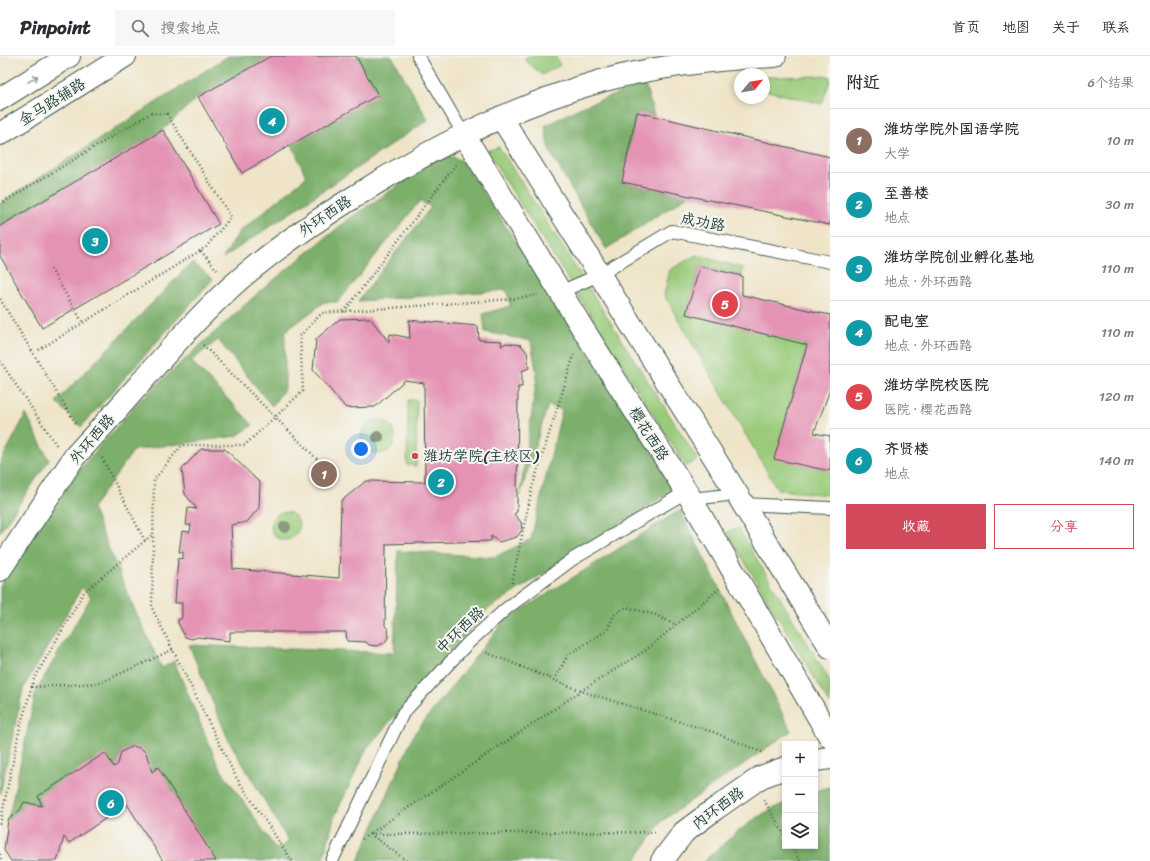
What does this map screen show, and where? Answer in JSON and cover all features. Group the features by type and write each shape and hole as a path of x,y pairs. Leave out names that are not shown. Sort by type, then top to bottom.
{"street":[{"path":"0,99 69,56"},
{"name":"金马路辅路","path":"0,134 125,56"},
{"name":"外环西路","path":"0,570 70,465 89,440 189,330 232,286 314,222 389,174 467,141 501,117 553,97 666,62 775,56"},
{"path":"501,117 599,276 740,499 830,647"},
{"name":"樱花西路","path":"467,141 582,329 688,496 830,737"},
{"path":"818,760 830,758"},
{"name":"内环西路","path":"662,861 684,832 761,777 778,762"}],"lane":[{"path":"418,56 467,141"},
{"name":"成功路","path":"560,292 599,276 672,231 830,262"},
{"name":"中环西路","path":"332,861 403,713 467,644 507,608 574,559 688,496 740,499 830,508"}],"path":[{"path":"0,204 151,113 167,114 231,217 206,247 36,351"},
{"path":"344,312 467,141"},
{"path":"52,269 83,322"},
{"path":"292,861 236,776 174,649 152,608 154,480 182,445 245,445 303,391 300,336 322,314 512,299 560,292"},
{"path":"0,299 89,440 145,541"},
{"path":"507,608 532,488 582,329"},
{"path":"189,330 274,418 319,461"},
{"path":"0,361 70,465"},
{"path":"0,824 20,727 34,679 84,592 153,534"},
{"path":"357,843 581,691 646,650 735,575"},
{"path":"554,680 568,655 607,630 614,616 626,607 656,615 676,625"},
{"path":"467,644 581,691 713,732 778,762"},
{"path":"32,687 100,683 174,649"},
{"path":"753,782 782,831"},
{"path":"369,834 684,832"},
{"path":"369,834 407,861"},
{"path":"793,849 800,861"},
{"path":"0,854 1,861"}],"green space":[{"path":"228,56 271,56 198,97 160,132 0,226 0,207 2,202"},
{"path":"356,56 392,56 428,120 223,258 239,232 306,177 292,144 378,95"},
{"path":"528,56 555,56 560,65 542,75 524,59"},
{"path":"830,76 830,81 822,104 770,91 770,77"},
{"path":"645,84 654,116 637,112 622,182 688,196 606,249 549,150 545,126 581,107"},
{"path":"499,147 698,460 686,466 487,151"},
{"path":"445,154 463,161 677,488 488,609 367,748 334,818 323,861 215,861 159,767 152,772 142,750 133,746 121,752 118,764 114,767 38,797 42,806 24,802 20,810 8,820 36,691 91,597 82,587 23,689 0,794 0,586 7,573 78,471 141,399 258,293 350,218","holes":["420,201 431,207 358,301 507,290 510,306 483,314 485,332 531,341 537,376 520,495 548,405 562,410 531,539 495,557 398,551 394,653 189,645 228,739 289,842 276,849 218,765 174,661 162,668 132,604 92,508 134,450 237,436 253,425 191,361 218,340 272,406 285,388 285,332 324,302 338,302"]},
{"path":"696,255 743,268 742,276 700,266 686,313 807,345 775,458 830,471 830,495 778,490 664,295 670,270"},
{"path":"192,262 213,279 81,427 56,402"},
{"path":"408,400 417,400 416,466 407,465"},
{"path":"26,414 49,460 0,532 0,463"},
{"path":"375,420 381,420 390,425 394,431 394,443 390,449 381,454 375,454 366,449 361,440 361,434 366,425"},
{"path":"680,510 791,731 662,821 635,861 358,861 414,734 504,621"},
{"path":"285,512 295,516 299,526 295,536 285,540 275,536 271,526 275,516"},
{"path":"738,528 830,681 830,704 727,532"},
{"path":"830,787 830,861 704,861 732,836 752,821 782,804 782,849 818,849 818,790"}],"building":[{"path":"271,56 356,56 378,95 242,173 198,97"},
{"path":"637,112 830,157 830,225 622,182"},
{"path":"163,130 219,224 42,328 0,256 0,226"},
{"path":"700,266 742,276 742,295 830,315 830,390 814,433 830,436 830,471 774,459 807,345 686,314"},
{"path":"370,318 389,342 390,334 410,338 409,320 478,326 479,340 502,341 501,346 506,343 521,345 527,352 529,368 522,371 522,387 518,387 517,512 514,514 521,522 522,530 517,537 499,542 491,536 491,541 386,544 385,626 388,629 389,637 384,643 377,646 369,645 366,642 347,641 346,632 230,632 230,641 198,637 192,639 185,637 178,623 178,620 182,618 182,603 175,603 178,558 183,559 183,552 179,552 182,531 190,532 191,525 186,525 188,508 197,509 185,494 182,469 201,449 225,449 260,483 259,508 247,522 231,525 233,569 339,578 341,501 366,481 425,482 424,383 405,380 375,407 346,408 313,370 316,339 340,319"},
{"path":"133,746 142,749 146,753 152,772 158,767 216,861 163,861 127,804 69,843 64,837 57,861 11,861 4,850 8,820 20,810 24,802 42,806 38,796 105,753 114,767 118,764 121,752"}],"place":[{"name":"配电室","path":"272,121"},
{"name":"潍坊学院创业孵化基地","path":"95,241"},
{"name":"潍坊学院校医院","path":"725,304"},
{"name":"潍坊学院(主校区)","path":"415,456"},
{"name":"潍坊学院外国语学院","path":"324,474"},
{"name":"至善楼","path":"441,482"},
{"name":"齐贤楼","path":"111,803"}]}
